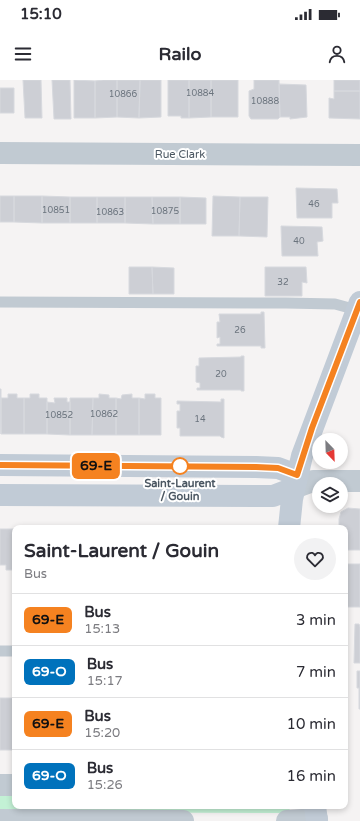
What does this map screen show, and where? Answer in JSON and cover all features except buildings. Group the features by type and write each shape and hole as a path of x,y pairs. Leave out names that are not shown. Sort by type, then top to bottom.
{"street":[{"name":"Rue Clark","path":"0,153 360,155"},
{"path":"289,525 290,507 301,481 312,428 359,306"},
{"path":"0,465 278,468 301,481"},
{"path":"0,495 273,496 301,481 360,481"},
{"path":"0,785 12,786"},
{"path":"287,821 316,817"},
{"path":"0,820 183,821"}],"lane":[{"path":"0,302 286,303 359,306"},
{"path":"0,651 12,651"}],"green space":[{"path":"0,794 12,794 12,809 290,809 289,811 281,813 0,812"}],"bus line":[{"name":"69-E","path":"0,465 256,467 278,468 297,475 312,428 360,302"}],"place":[{"name":"Saint-Laurent / Gouin","path":"180,466"}]}
